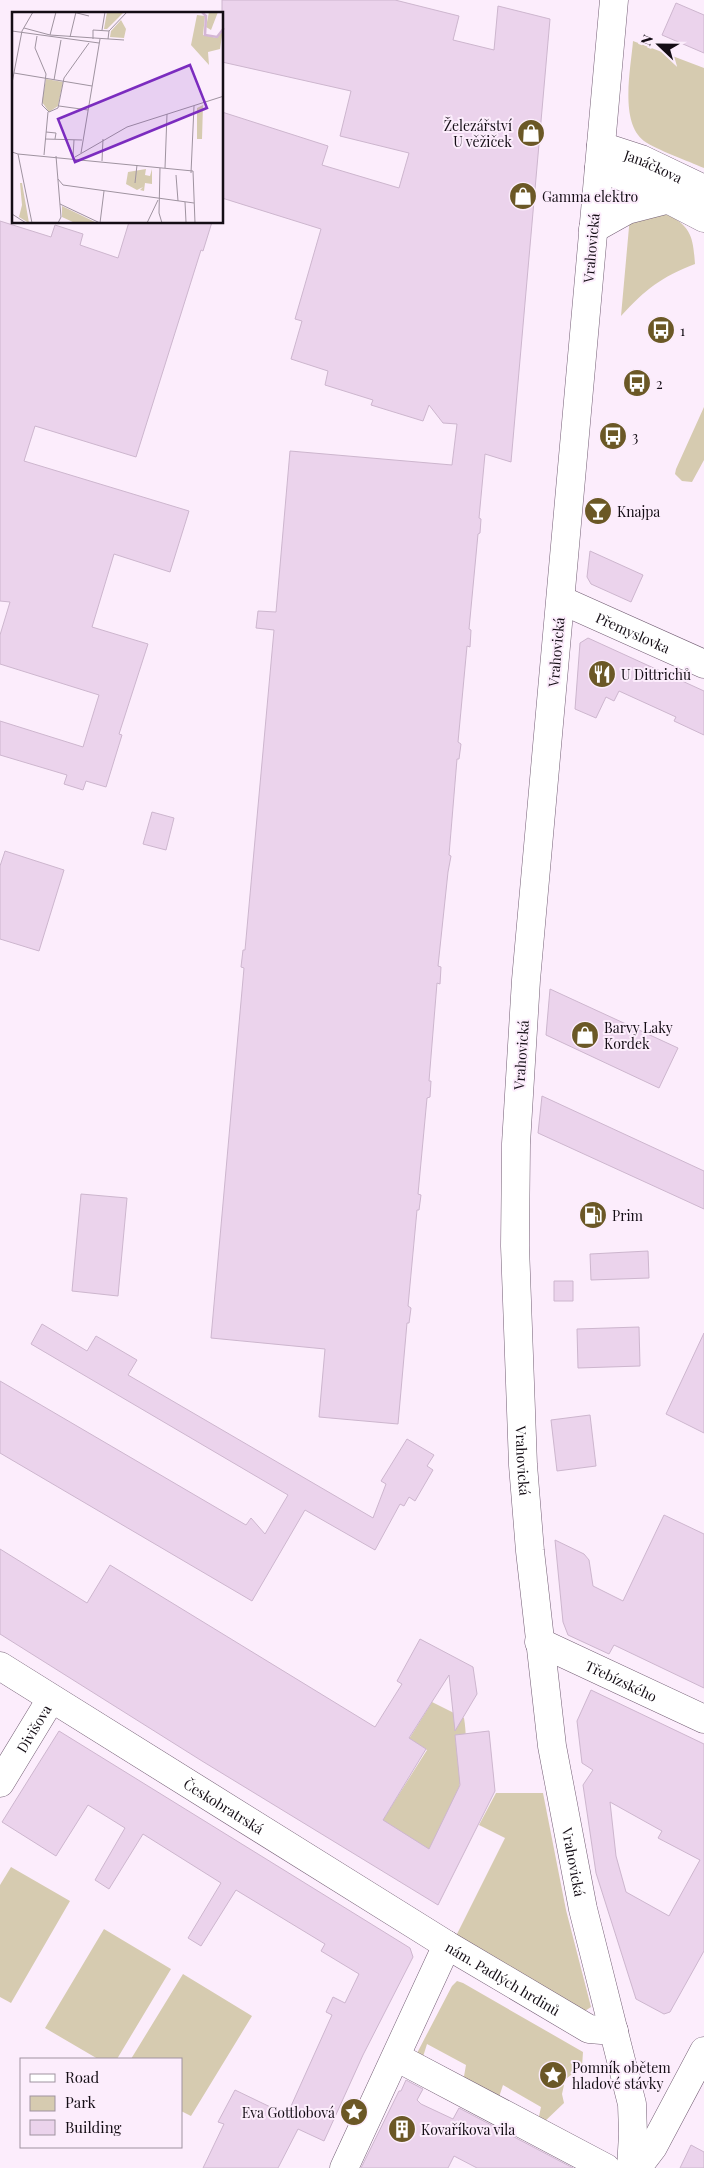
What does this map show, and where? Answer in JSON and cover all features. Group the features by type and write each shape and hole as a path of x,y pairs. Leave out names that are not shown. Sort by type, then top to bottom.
{"street":[{"name":"Vrahovická","path":"614,0 526,980 516,1144 515,1246 518,1378 525,1494 539,1642 552,1746 573,1863 632,2104 631,2168"},
{"name":"Janáčkova","path":"600,157 641,159 704,189"},
{"name":"Janáčkova","path":"600,157 631,180 666,200 704,218"},
{"name":"Janáčkova","path":"593,229 626,210 666,200"},
{"name":"Přemyslovka","path":"560,600 704,664"},
{"name":"Třebízského","path":"539,1642 704,1719"},
{"name":"Českobratrská","path":"0,1666 447,1945"},
{"name":"Divišova","path":"0,1783 51,1699"},
{"name":"nám. Padlých hrdinů","path":"344,2168 447,1945 589,2029 614,2031"},
{"path":"637,2168 653,2147 704,2051"},
{"path":"396,2058 606,2168"},
{"path":"632,2104 663,2097 676,2090 691,2074"}],"green space":[{"path":"633,41 704,68 704,168 664,152 644,141 636,132 631,121 628,94"},
{"path":"667,214 682,224 690,234 695,264 663,279 639,298 621,316 630,216"},
{"path":"704,407 704,460 692,482 682,481 675,474 676,469"},
{"path":"432,1702 464,1718 466,1736 463,1771 459,1788 435,1854 382,1821 427,1750 409,1739"},
{"path":"496,1793 543,1793 566,1910 591,2007 585,2011 456,1936 505,1838 479,1825"},
{"path":"11,1867 70,1901 11,2003 0,1997 0,1885"},
{"path":"104,1929 171,1969 118,2058 96,2058 45,2028"},
{"path":"183,1974 252,2016 191,2116 182,2112 182,2058 132,2058"},
{"path":"457,1981 583,2052 582,2067 567,2078 549,2067 545,2077 564,2085 562,2094 564,2103 542,2124 538,2121 541,2107 503,2085 498,2100 463,2082 466,2065 427,2044 422,2060 415,2057 452,1986"}],"building":[{"path":"222,0 395,0 459,16 453,40 494,50 498,6 550,19 511,462 485,454 479,518 481,519 480,533 478,534 469,629 471,630 470,647 467,646 458,742 461,744 459,759 457,759 449,855 451,856 438,966 441,967 440,984 437,983 429,1081 431,1081 430,1097 427,1098 418,1194 421,1195 419,1210 417,1210 408,1306 411,1308 409,1323 407,1323 398,1424 319,1417 325,1349 211,1338 244,968 241,967 243,950 245,950 274,630 256,628 258,611 276,612 290,451 452,465 457,424 443,423 429,405 423,421 371,405 373,400 325,385 328,371 291,359 302,321 295,319 321,229 224,199 224,113 328,146 322,165 399,188 409,153 340,136 351,91 224,62 224,12 222,12"},
{"path":"676,3 704,15 704,53 662,35"},
{"path":"0,221 51,237 55,225 83,234 80,245 118,258 128,224 211,224 203,251 201,250 136,457 35,426 24,461 189,511 170,572 114,554 92,627 148,644 119,734 122,735 106,787 86,781 83,790 64,784 67,775 0,755 0,721 83,747 99,695 0,664 0,635 10,602 0,601"},
{"path":"590,551 643,575 631,602 591,584 587,577"},
{"path":"588,638 704,691 704,735 674,721 676,717 619,691 614,701 606,697 596,718 575,709 580,643"},
{"path":"152,812 174,818 166,850 143,844"},
{"path":"5,851 64,870 39,951 0,939 0,866"},
{"path":"550,989 678,1048 659,1088 546,1035"},
{"path":"542,1096 704,1171 704,1209 538,1133"},
{"path":"81,1194 127,1198 118,1296 72,1291"},
{"path":"648,1251 649,1278 591,1280 590,1254"},
{"path":"554,1281 573,1281 573,1301 554,1301"},
{"path":"42,1324 87,1351 96,1336 137,1360 128,1375 373,1518 386,1484 381,1481 407,1439 434,1455 427,1466 433,1470 415,1501 409,1497 404,1506 400,1504 375,1550 305,1510 252,1601 0,1453 0,1381 246,1525 251,1518 265,1534 288,1495 31,1344"},
{"path":"639,1327 640,1366 578,1368 577,1329"},
{"path":"704,1333 704,1433 666,1414"},
{"path":"590,1415 596,1466 557,1471 551,1420"},
{"path":"664,1515 704,1534 704,1688 614,1645 609,1654 568,1635 563,1622 555,1540 584,1554 589,1560 593,1586 623,1601"},
{"path":"0,1549 87,1603 110,1565 375,1727 402,1684 397,1681 420,1639 473,1667 477,1694 455,1731 449,1675 409,1738 426,1749 383,1820 429,1849 460,1785 455,1735 489,1731 495,1791 438,1905 202,1761 0,1634"},
{"path":"591,1690 704,1744 704,1951 670,2012 664,2014 636,1999 596,1873 583,1785 593,1770 582,1763 577,1721","holes":["610,1802 662,1831 658,1838 700,1860 669,1916 626,1892 616,1856"]},
{"path":"59,1731 410,1948 413,1957 363,2055 324,2141 298,2129 278,2168 203,2168 224,2124 218,2122 235,2090 287,2115 332,2015 326,2012 333,1997 345,2003 359,1974 321,1951 325,1944 236,1890 201,1946 188,1938 221,1883 143,1834 109,1889 95,1880 125,1828 88,1805 56,1856 2,1822"},
{"path":"406,2080 423,2089 417,2100 421,2104 453,2119 459,2108 573,2168 477,2168 454,2156 448,2168 361,2168"},
{"path":"691,2145 704,2152 704,2168 680,2168"}],"place":[{"name":"Železářství U věžiček","path":"531,133"},
{"name":"Gamma elektro","path":"523,196"},
{"name":"1","path":"661,330"},
{"name":"2","path":"637,383"},
{"name":"3","path":"613,436"},
{"name":"Knajpa","path":"598,511"},
{"name":"U Dittrichů","path":"602,674"},
{"name":"Barvy Laky Kordek","path":"585,1035"},
{"name":"Prim","path":"593,1215"},
{"name":"Pomník obětem hladové stávky","path":"553,2075"},
{"name":"Eva Gottlobová","path":"354,2112"},
{"name":"Kovaříkova vila","path":"402,2129"}]}
